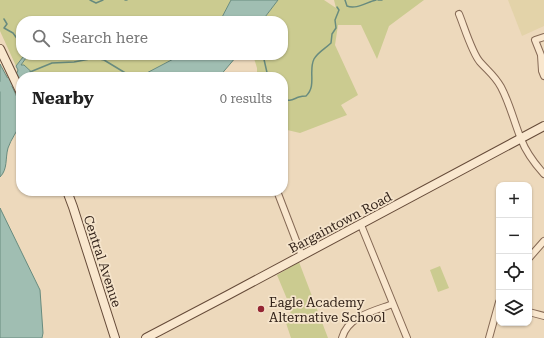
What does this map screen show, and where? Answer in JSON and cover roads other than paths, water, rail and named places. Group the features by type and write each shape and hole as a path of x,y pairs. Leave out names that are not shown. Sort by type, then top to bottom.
{"main road":[{"path":"0,49 16,83"},
{"name":"Bargaintown Road","path":"146,338 361,225 544,126"},
{"name":"Central Avenue","path":"69,196 115,338"}],"street":[{"path":"459,14 475,54 480,62 494,76 502,89 528,154 544,174"},
{"path":"544,37 535,40 541,55 543,63 542,71 544,76"},
{"path":"279,196 302,256"},
{"path":"361,225 407,338"},
{"path":"532,255 544,241"},
{"path":"342,338 346,327 354,320 393,304"},
{"path":"489,338 496,313"},
{"path":"532,313 544,316"}],"waterway":[{"path":"90,0 96,3 103,0"},
{"path":"345,0 347,6 350,7 376,0"},
{"path":"288,100 306,96 309,92 312,83 312,64 318,54 331,43 332,34 336,28 335,20 339,10 337,7"},
{"path":"4,19 7,24 4,28 13,33 16,37"},
{"path":"30,72 52,63 84,60"},
{"path":"104,60 124,72"},
{"path":"264,60 267,72"},
{"path":"0,87 16,79"}],"place":[{"name":"Eagle Academy Alternative School","path":"261,309"}]}
